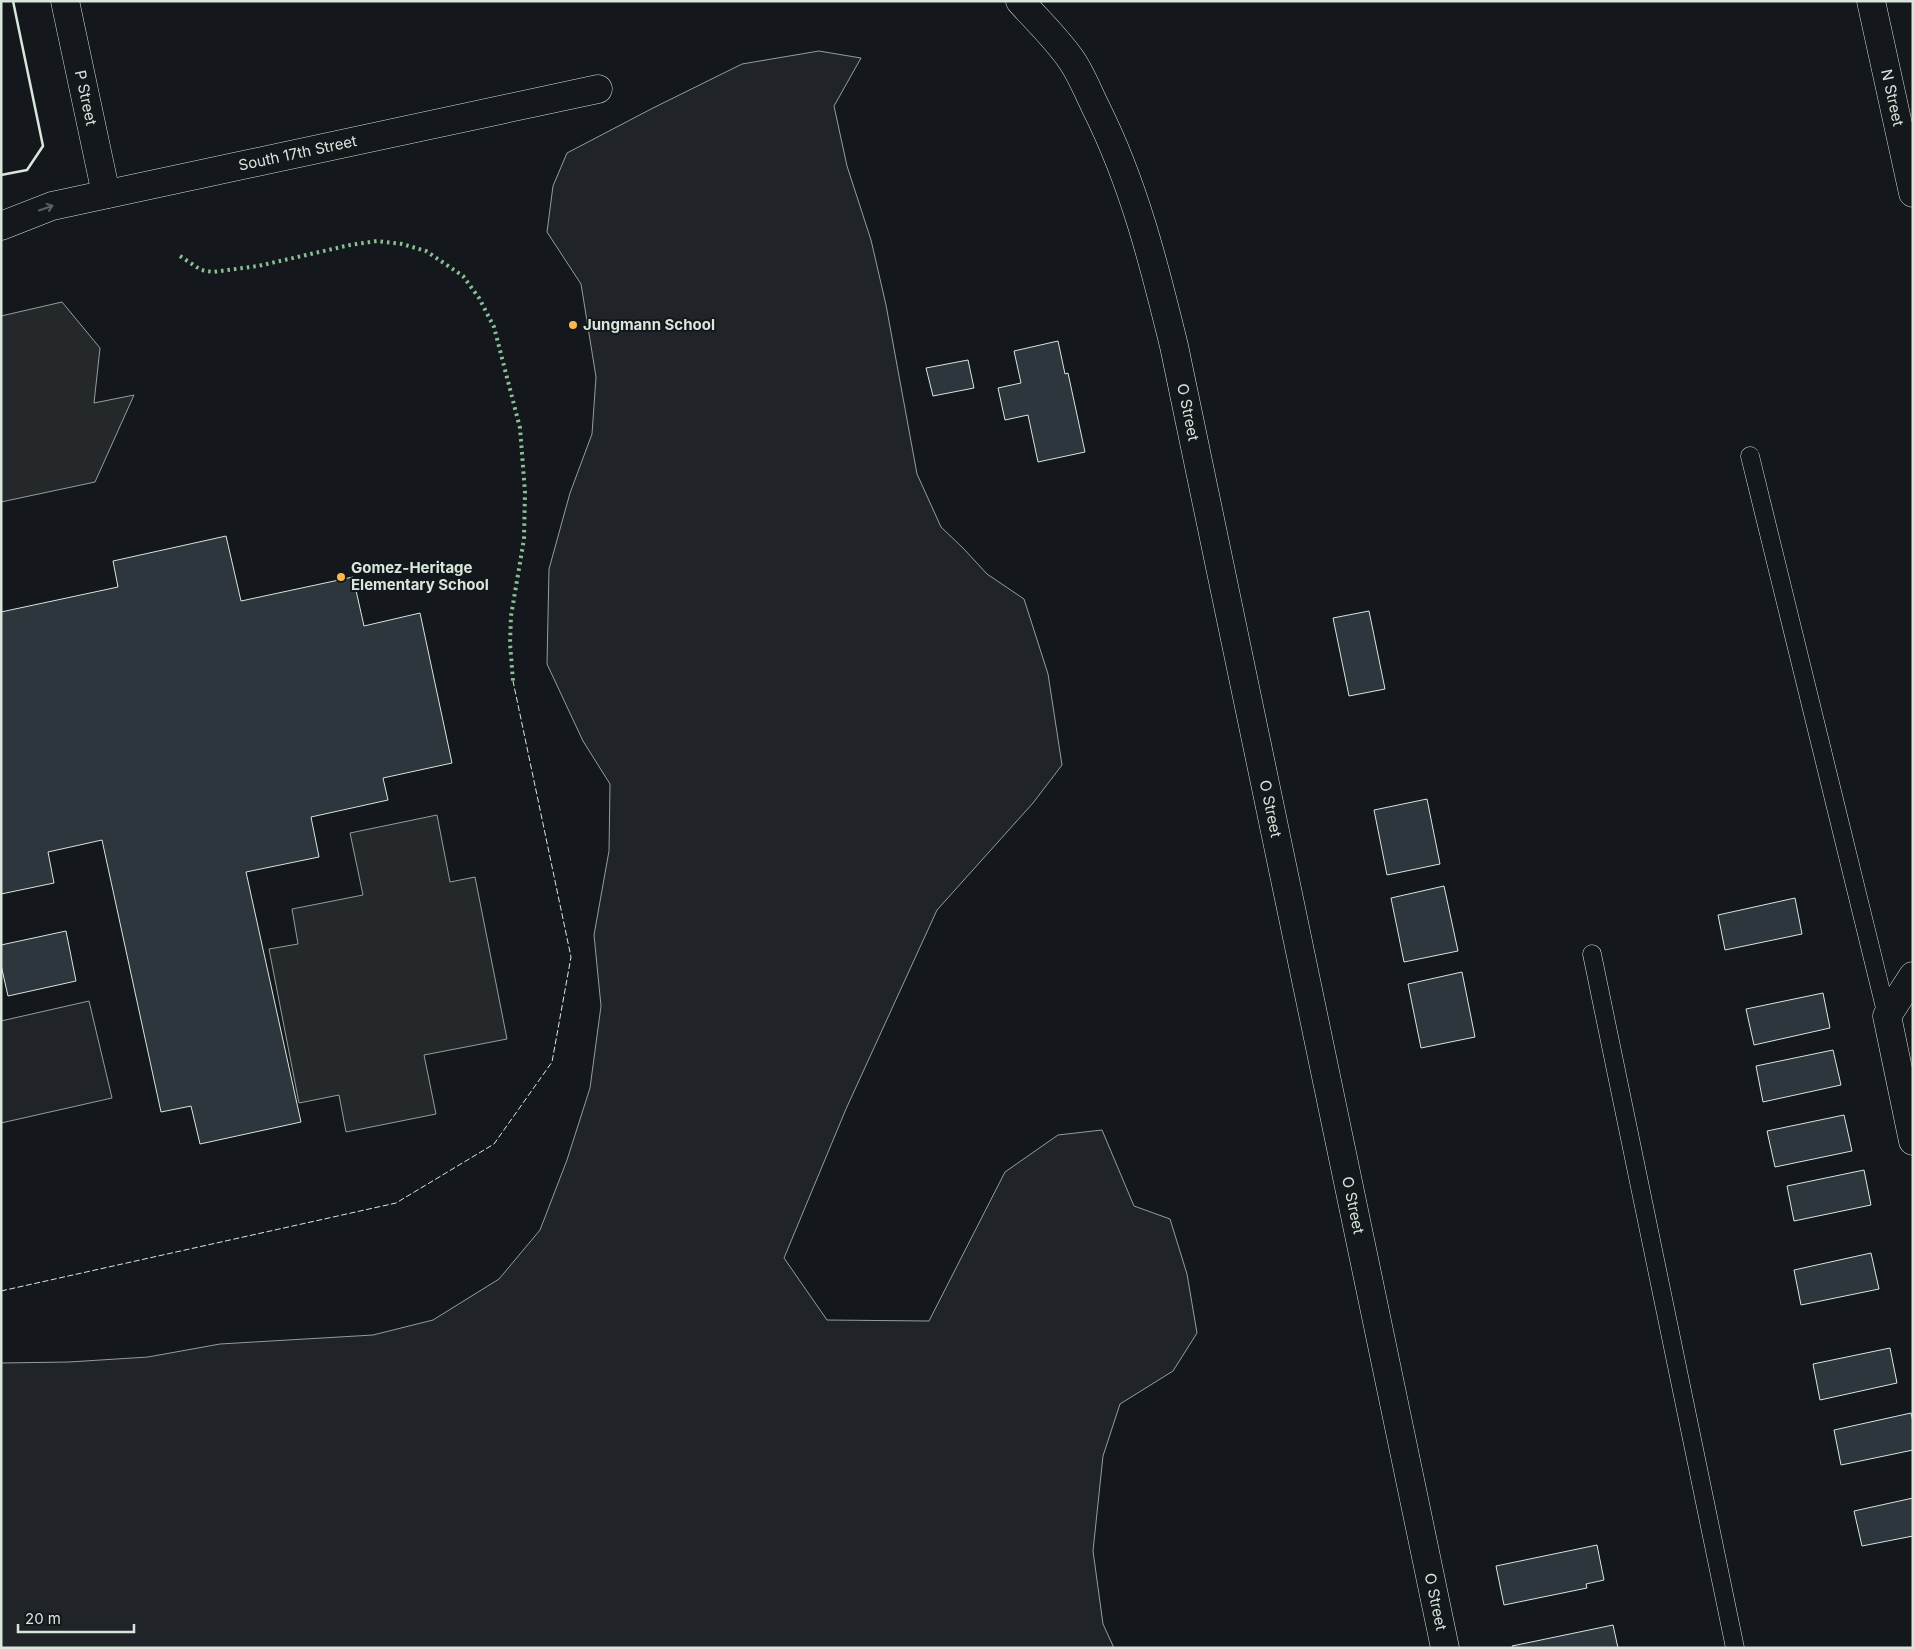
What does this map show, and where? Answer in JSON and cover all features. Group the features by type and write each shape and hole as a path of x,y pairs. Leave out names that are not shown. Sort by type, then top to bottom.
{"street":[{"name":"P Street","path":"65,1 106,194"},
{"name":"O Street","path":"1020,1 1058,42 1071,60 1084,84 1110,136 1138,209 1155,268 1176,356 1445,1648"},
{"name":"N Street","path":"1872,1 1913,193"},
{"name":"South 17th Street","path":"1,226 52,206 598,89"},
{"path":"1913,976 1887,1016 1913,1141"}],"lane":[{"path":"1750,456 1887,1016"},
{"path":"1592,954 1734,1648"}],"shaded area":[{"path":"819,51 861,58 834,106 847,166 871,240 886,305 917,474 941,527 987,574 1024,599 1048,674 1062,765 1033,803 937,910 846,1109 784,1258 827,1320 929,1321 1005,1172 1058,1135 1102,1130 1134,1206 1170,1219 1187,1274 1197,1333 1173,1371 1120,1404 1103,1456 1093,1551 1103,1624 1114,1648 1,1648 1,1363 69,1362 148,1357 220,1344 373,1335 433,1320 499,1279 540,1230 567,1160 590,1088 601,1006 594,935 609,851 610,784 583,741 547,664 549,569 570,493 592,434 596,377 581,284 547,232 553,186 567,153 653,108 742,64"},
{"path":"62,302 100,348 94,403 134,395 95,482 1,502 1,316"},
{"path":"437,815 450,882 475,877 507,1039 424,1055 436,1114 346,1132 339,1095 299,1103 269,949 298,944 292,909 363,895 350,833"},
{"path":"89,1001 112,1098 1,1123 1,1021"}],"building":[{"path":"1058,341 1065,374 1068,373 1085,452 1038,462 1028,415 1005,420 998,388 1021,383 1014,351"},
{"path":"968,360 974,388 933,396 926,368"},
{"path":"226,536 241,601 353,577 364,626 420,613 452,763 383,778 388,800 311,817 319,857 246,872 301,1122 200,1144 191,1106 161,1112 102,840 48,852 54,883 1,894 1,612 118,587 113,561"},
{"path":"1369,611 1385,689 1349,696 1333,618"},
{"path":"1427,799 1440,864 1387,875 1374,810"},
{"path":"1444,886 1458,951 1404,962 1391,898"},
{"path":"1795,898 1802,934 1725,950 1718,915"},
{"path":"66,931 76,981 8,996 1,965 1,945"},
{"path":"1462,972 1475,1037 1421,1048 1408,984"},
{"path":"1823,993 1830,1028 1754,1045 1746,1009"},
{"path":"1833,1050 1841,1085 1763,1102 1756,1066"},
{"path":"1844,1115 1852,1151 1775,1167 1767,1131"},
{"path":"1864,1170 1871,1205 1794,1221 1787,1186"},
{"path":"1871,1253 1879,1289 1801,1305 1794,1270"},
{"path":"1890,1348 1897,1383 1820,1400 1813,1364"},
{"path":"1911,1413 1913,1422 1913,1450 1841,1465 1834,1430"},
{"path":"1913,1498 1913,1536 1862,1546 1854,1511"},
{"path":"1597,1545 1604,1580 1586,1584 1587,1588 1504,1605 1496,1566"},
{"path":"1613,1625 1618,1648 1513,1648 1512,1646"}],"hedge":[{"path":"180,256 201,270 213,272 258,266 350,245 377,241 402,244 426,251 463,276 479,298 494,327 520,428 525,492 524,539 511,616 510,643 513,681"}],"fence":[{"path":"1,1291 396,1203 494,1144 552,1062 571,957 513,681"}],"wall":[{"path":"1,175 27,170 43,146 13,1"}],"place":[{"name":"Jungmann School","path":"573,325"},
{"name":"Gomez-Heritage Elementary School","path":"341,577"}]}
